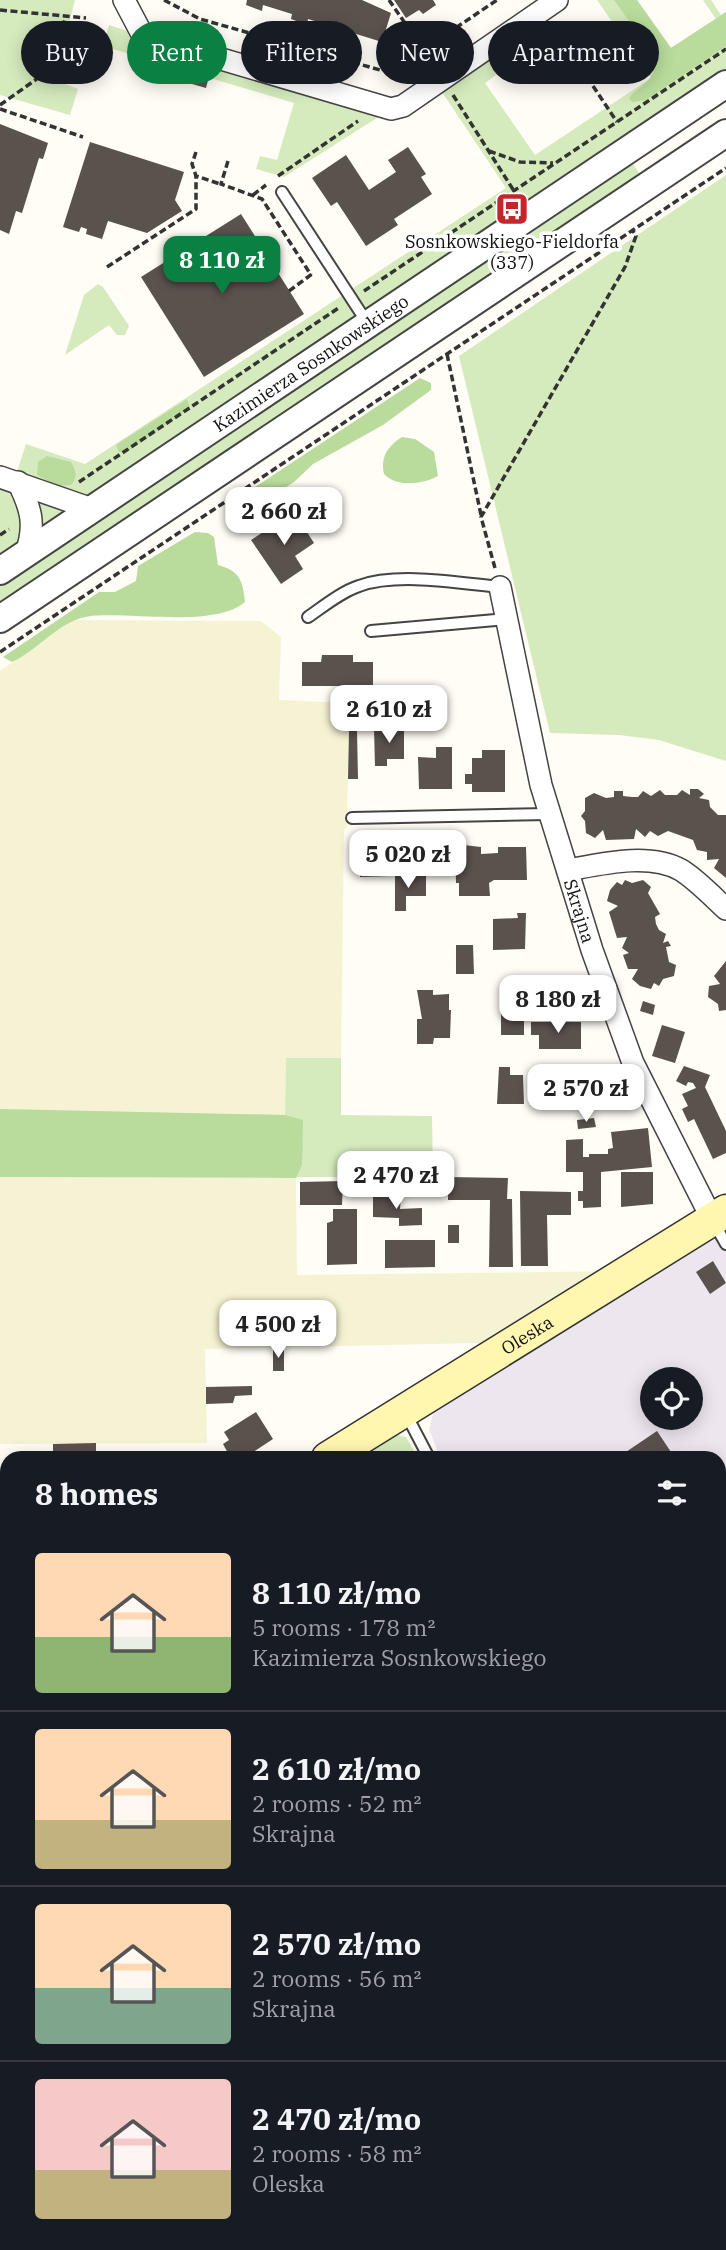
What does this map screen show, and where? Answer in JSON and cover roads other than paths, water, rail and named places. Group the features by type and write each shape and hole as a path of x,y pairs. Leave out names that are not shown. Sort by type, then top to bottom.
{"main road":[{"name":"Oleska","path":"339,1451 721,1225"}],"street":[{"path":"124,0 144,36 377,107 403,106 557,0"},
{"name":"Kazimierza Sosnkowskiego","path":"0,570 726,84"},
{"path":"0,619 726,133"},
{"path":"9,480 92,509"},
{"path":"9,480 27,500 33,525 26,553"},
{"name":"Skrajna","path":"500,587 548,814 592,950 633,1063 721,1225"},
{"name":"Skrajna","path":"568,870 617,863 666,864 691,878 726,909"}],"lane":[{"path":"282,192 368,324"},
{"path":"308,617 357,586 376,581 413,580 500,587"},
{"path":"371,631 507,619"},
{"path":"352,818 548,814"},
{"path":"405,1411 425,1451"}],"place":[{"name":"Sosnkowskiego-Fieldorfa (337)","path":"512,209"}]}
